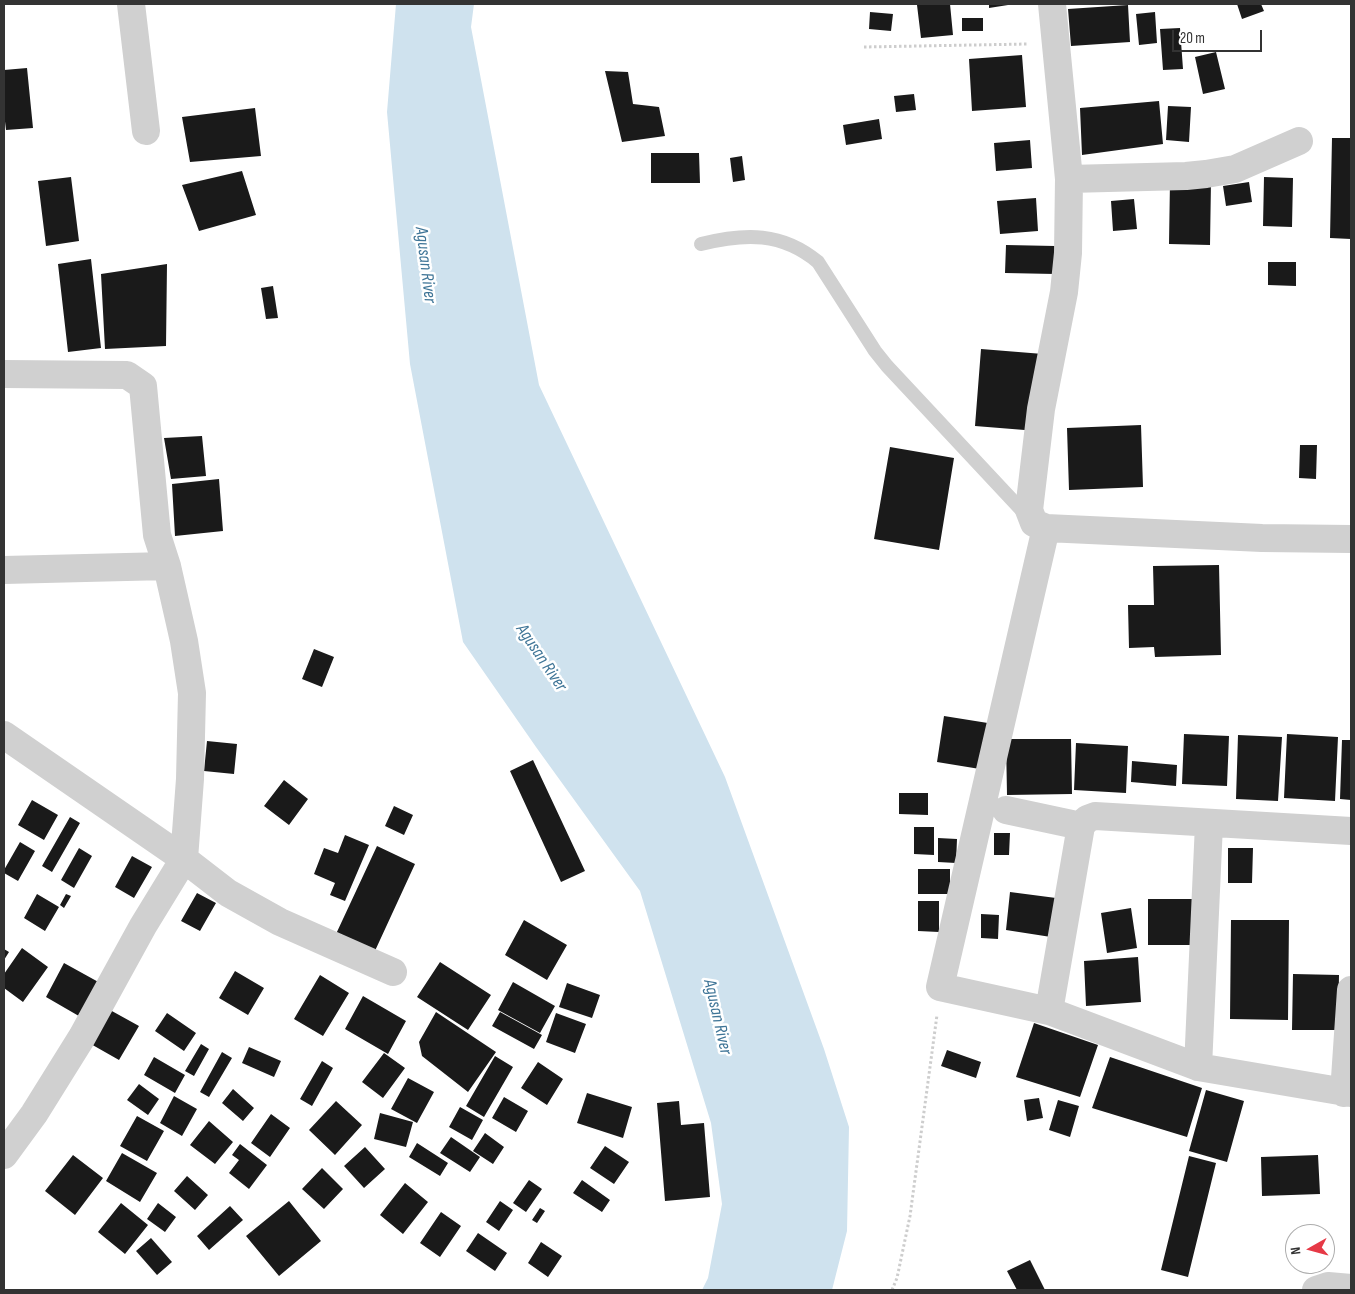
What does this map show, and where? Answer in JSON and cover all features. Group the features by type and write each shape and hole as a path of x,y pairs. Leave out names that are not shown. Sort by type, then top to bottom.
{"street":[{"path":"131,4 146,131"},
{"path":"1052,4 1069,179 1068,253 1064,292 1041,409 1029,510 1040,525 940,987 1048,1011 1198,1067 1348,1093 1351,990"},
{"path":"1069,179 1206,174 1235,169 1299,141"},
{"path":"4,374 127,375 143,386 157,535 167,566 184,641 192,693 190,779 184,859 143,926 82,1037 34,1114 4,1155"},
{"path":"1040,525 1262,538 1351,539"},
{"path":"4,570 167,566"},
{"path":"4,734 184,859 228,893 280,922 393,972"},
{"path":"1006,810 1081,826"},
{"path":"1048,1011 1081,826 1086,819 1095,816 1351,831"},
{"path":"1198,1067 1209,824"},
{"path":"1316,1290 1328,1286 1351,1288"}],"lane":[{"path":"701,244 747,237 770,239 789,243 812,257 818,262 858,326 887,366 1040,525"}],"path":[{"path":"864,46 1055,44"},
{"path":"892,1290 897,1278 910,1216 940,987"}],"water":[{"name":"Agusan River","path":"396,4 474,4 471,27 539,385 725,777 824,1049 849,1127 847,1231 832,1290 702,1290 708,1278 722,1204 711,1123 640,891 463,642 410,364 387,112"}],"building":[{"path":"950,4 953,35 921,38 917,5"},
{"path":"989,4 1008,4 1008,5 989,8"},
{"path":"1237,4 1261,4 1264,11 1242,19"},
{"path":"1128,5 1130,42 1071,46 1068,9"},
{"path":"870,12 893,14 891,31 869,29"},
{"path":"1155,12 1157,43 1139,45 1136,14"},
{"path":"962,18 983,18 983,31 962,31"},
{"path":"1180,28 1183,69 1163,70 1160,29"},
{"path":"1216,52 1225,89 1203,94 1195,57"},
{"path":"1022,55 1026,107 972,111 969,59"},
{"path":"27,68 33,128 6,130 4,70"},
{"path":"605,71 628,72 633,104 659,107 665,136 622,142"},
{"path":"914,94 916,110 896,112 894,96"},
{"path":"1159,101 1163,144 1082,155 1080,108"},
{"path":"1168,106 1191,107 1189,142 1166,140"},
{"path":"255,108 261,156 190,162 182,117"},
{"path":"879,119 882,139 846,145 843,125"},
{"path":"1332,138 1351,138 1351,239 1330,238"},
{"path":"1030,140 1032,168 996,171 994,143"},
{"path":"651,153 699,153 700,183 651,183"},
{"path":"742,156 745,180 733,182 730,158"},
{"path":"242,171 256,215 199,231 182,185"},
{"path":"71,177 79,241 46,246 38,181"},
{"path":"1264,177 1293,178 1292,227 1263,226"},
{"path":"1170,181 1211,181 1210,245 1169,244"},
{"path":"1249,182 1252,202 1226,206 1223,186"},
{"path":"1036,198 1038,231 1000,234 997,201"},
{"path":"1134,199 1137,229 1113,231 1111,201"},
{"path":"1006,245 1055,246 1055,274 1005,273"},
{"path":"91,259 101,348 68,352 58,264"},
{"path":"1268,262 1296,262 1296,286 1268,285"},
{"path":"167,264 166,346 105,349 101,274"},
{"path":"273,286 278,318 266,319 261,288"},
{"path":"981,349 1043,354 1037,431 975,426"},
{"path":"1141,425 1143,487 1069,490 1067,428"},
{"path":"202,436 206,476 171,479 164,438"},
{"path":"1300,445 1317,445 1316,479 1299,478"},
{"path":"890,447 954,458 939,550 874,539"},
{"path":"219,479 223,531 175,536 172,484"},
{"path":"1219,565 1221,655 1155,657 1154,647 1129,648 1128,605 1154,605 1153,566"},
{"path":"314,649 334,657 322,687 302,679"},
{"path":"944,716 994,724 986,770 937,762"},
{"path":"1184,734 1229,736 1227,786 1182,784"},
{"path":"1287,734 1338,737 1335,801 1284,798"},
{"path":"1238,735 1282,737 1278,801 1236,799"},
{"path":"1006,739 1071,739 1072,794 1007,795"},
{"path":"1342,740 1351,740 1351,800 1340,799"},
{"path":"207,741 237,744 234,774 204,771"},
{"path":"1076,743 1128,746 1126,793 1074,790"},
{"path":"533,760 585,871 561,882 510,771"},
{"path":"1132,761 1177,765 1176,786 1131,782"},
{"path":"284,780 308,799 289,825 264,806"},
{"path":"899,793 928,793 928,815 899,814"},
{"path":"32,800 58,815 44,840 18,825"},
{"path":"394,806 413,815 404,835 385,826"},
{"path":"70,817 80,823 52,872 42,866"},
{"path":"914,827 934,827 934,855 914,854"},
{"path":"994,833 1010,833 1009,855 994,855"},
{"path":"345,835 369,845 345,901 330,895 335,883 314,874 324,848 338,853"},
{"path":"938,838 957,839 956,863 938,862"},
{"path":"20,842 35,851 18,881 4,873 4,870"},
{"path":"377,846 415,864 374,953 336,934"},
{"path":"79,848 92,856 74,888 61,880"},
{"path":"1228,848 1253,848 1252,883 1228,883"},
{"path":"132,856 152,867 134,898 115,887"},
{"path":"918,869 950,869 950,894 918,894"},
{"path":"1010,892 1056,898 1051,937 1006,930"},
{"path":"197,893 216,903 200,931 181,921"},
{"path":"37,894 59,907 45,931 24,918"},
{"path":"66,894 71,896 64,908 60,905"},
{"path":"1148,899 1197,899 1198,945 1148,945"},
{"path":"918,901 939,901 939,932 918,931"},
{"path":"1131,908 1137,948 1107,953 1101,913"},
{"path":"981,914 999,915 998,939 981,938"},
{"path":"524,920 567,945 547,980 505,955"},
{"path":"1231,920 1289,920 1288,1020 1230,1019"},
{"path":"22,948 48,967 23,1002 4,988 4,974"},
{"path":"4,949 9,952 4,960"},
{"path":"1138,957 1141,1002 1086,1006 1084,961"},
{"path":"440,962 491,995 468,1030 417,997"},
{"path":"64,963 102,984 84,1019 46,997"},
{"path":"235,971 264,988 248,1015 219,998"},
{"path":"1293,974 1339,975 1338,1030 1292,1030"},
{"path":"320,975 349,993 323,1036 294,1019"},
{"path":"513,982 555,1006 540,1033 498,1010"},
{"path":"567,983 600,995 592,1018 559,1007"},
{"path":"363,996 406,1021 388,1054 345,1029"},
{"path":"101,1005 139,1026 119,1060 82,1039"},
{"path":"436,1012 496,1052 468,1092 422,1056 419,1042"},
{"path":"500,1012 542,1035 534,1049 492,1026"},
{"path":"167,1013 196,1033 184,1051 155,1031"},
{"path":"556,1013 586,1024 575,1053 546,1042"},
{"path":"1034,1023 1098,1045 1080,1097 1016,1077"},
{"path":"201,1044 209,1049 194,1076 185,1071"},
{"path":"249,1047 281,1061 274,1077 242,1063"},
{"path":"947,1050 981,1062 976,1078 941,1066"},
{"path":"222,1052 232,1058 209,1097 200,1092"},
{"path":"384,1053 405,1068 383,1098 362,1082"},
{"path":"495,1056 513,1067 484,1117 466,1106"},
{"path":"154,1057 185,1075 175,1093 144,1075"},
{"path":"1110,1057 1202,1088 1187,1137 1092,1108"},
{"path":"322,1061 333,1068 312,1106 300,1099"},
{"path":"538,1062 563,1079 547,1105 521,1088"},
{"path":"408,1078 434,1092 417,1123 391,1109"},
{"path":"139,1084 159,1099 148,1115 127,1100"},
{"path":"233,1089 254,1108 243,1121 222,1103"},
{"path":"1206,1090 1244,1101 1227,1162 1189,1151"},
{"path":"587,1093 632,1107 623,1138 577,1123"},
{"path":"174,1096 197,1109 182,1136 160,1123"},
{"path":"504,1097 528,1111 516,1132 492,1118"},
{"path":"1039,1098 1043,1118 1027,1121 1024,1100"},
{"path":"1058,1100 1079,1106 1070,1137 1049,1130"},
{"path":"336,1101 362,1125 335,1155 309,1130"},
{"path":"679,1101 681,1125 704,1123 710,1197 665,1201 657,1103"},
{"path":"460,1107 483,1120 472,1140 449,1127"},
{"path":"380,1113 413,1122 406,1147 374,1139"},
{"path":"271,1114 290,1128 270,1157 251,1143"},
{"path":"137,1116 164,1131 147,1161 120,1146"},
{"path":"209,1121 233,1142 215,1164 190,1145"},
{"path":"485,1133 504,1147 493,1164 473,1151"},
{"path":"451,1137 480,1157 470,1172 440,1153"},
{"path":"417,1143 448,1163 440,1176 409,1157"},
{"path":"240,1144 267,1165 249,1189 229,1173 239,1160 232,1155"},
{"path":"605,1146 629,1162 614,1184 590,1168"},
{"path":"365,1147 385,1169 364,1188 344,1166"},
{"path":"122,1153 157,1173 140,1202 106,1181"},
{"path":"73,1155 103,1178 75,1215 45,1191"},
{"path":"1318,1155 1320,1194 1262,1196 1261,1157"},
{"path":"1189,1156 1216,1163 1188,1277 1161,1270"},
{"path":"322,1168 343,1189 324,1209 302,1189"},
{"path":"187,1176 208,1195 195,1210 174,1191"},
{"path":"529,1180 542,1189 526,1212 513,1203"},
{"path":"582,1180 610,1200 602,1212 573,1193"},
{"path":"405,1183 428,1202 403,1234 380,1215"},
{"path":"289,1201 321,1241 279,1276 246,1236"},
{"path":"500,1201 513,1210 499,1231 486,1222"},
{"path":"121,1203 148,1225 125,1254 98,1232"},
{"path":"158,1203 176,1217 165,1232 147,1219"},
{"path":"230,1206 243,1220 209,1250 197,1236"},
{"path":"540,1208 545,1211 537,1223 532,1220"},
{"path":"441,1212 461,1226 440,1257 420,1243"},
{"path":"478,1233 507,1253 495,1271 466,1251"},
{"path":"151,1238 172,1262 157,1275 136,1251"},
{"path":"541,1242 562,1256 548,1277 528,1263"},
{"path":"1030,1260 1045,1290 1017,1290 1007,1271"}]}
